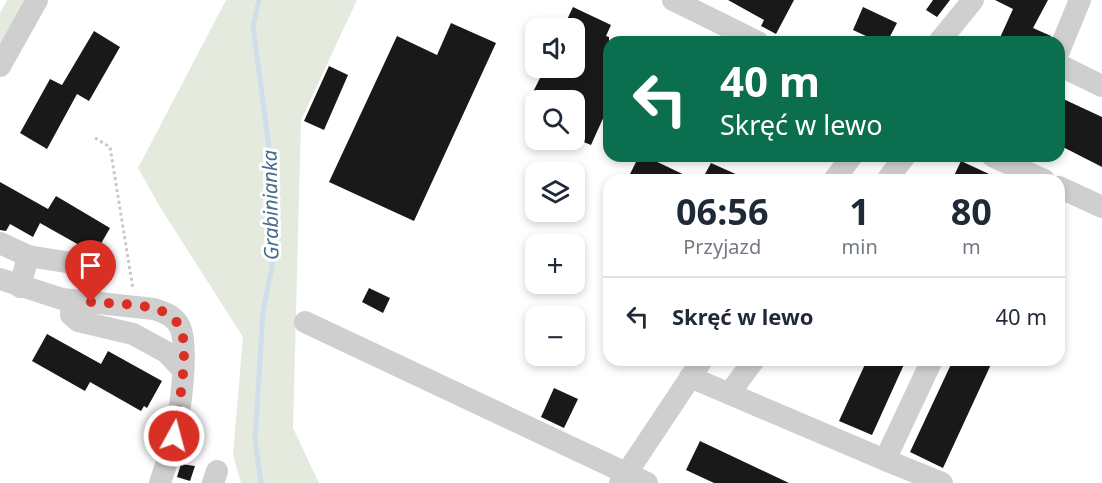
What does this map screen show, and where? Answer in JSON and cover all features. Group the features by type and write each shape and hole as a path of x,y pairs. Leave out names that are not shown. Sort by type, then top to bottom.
{"street":[{"path":"0,66 37,0"},
{"path":"673,0 746,36"},
{"path":"944,36 973,0"},
{"path":"1065,36 1080,0"},
{"path":"1065,69 1102,86"},
{"path":"1005,162 1031,174"},
{"path":"1065,190 1102,207"},
{"path":"0,243 28,256 85,265"},
{"path":"28,256 10,283 62,299 154,309 168,314 179,324 183,338 183,370 174,436 160,483"},
{"path":"71,300 71,315 78,321 133,334 166,352 183,370"},
{"path":"305,322 623,478 647,483"},
{"path":"729,394 750,366"},
{"path":"885,460 929,366"},
{"path":"623,478 696,368 729,394 942,483"}],"path":[{"path":"95,138 110,147 133,290 131,305"}],"shaded area":[{"path":"7,0 26,0 0,43 0,13"},
{"path":"226,0 357,0 301,120 293,428 319,483 241,483 233,455 243,337 160,207 138,168"}],"building":[{"path":"728,0 794,0 776,34 761,26 764,20"},
{"path":"933,0 950,0 937,17 926,10"},
{"path":"995,0 1048,0 1033,28 1051,36 1001,36 1013,9"},
{"path":"573,7 611,25 606,36 603,36 603,118 591,145 585,143 585,90 534,90 540,78 585,78 585,18 568,18"},
{"path":"863,7 897,23 890,36 866,36 853,30"},
{"path":"451,23 496,43 414,221 329,182 397,36 437,55"},
{"path":"94,31 120,47 89,101 77,94 47,149 20,133 50,79 62,85"},
{"path":"329,66 348,75 324,130 304,121"},
{"path":"1065,100 1102,117 1102,167 1065,148"},
{"path":"636,162 658,162 682,174 630,174"},
{"path":"961,162 963,162 989,174 955,174"},
{"path":"711,163 736,174 705,174"},
{"path":"0,182 48,209 56,196 110,228 95,254 40,223 33,237 10,224 6,231 0,230"},
{"path":"369,288 390,298 383,313 362,302"},
{"path":"47,334 101,364 108,351 162,381 147,408 144,406 141,411 90,382 85,391 32,361"},
{"path":"864,366 903,366 872,435 839,421"},
{"path":"950,366 990,366 943,468 910,452"},
{"path":"554,388 578,399 564,428 541,417"},
{"path":"700,441 789,483 714,483 686,470"},
{"path":"181,464 195,466 190,481 177,477"}],"waterway":[{"name":"Grabinianka","path":"259,0 253,26 271,163 275,251 263,312 255,440 261,483"}],"route":[{"path":"91,302 154,309 168,314 179,324 183,338 183,370 174,436"}]}
